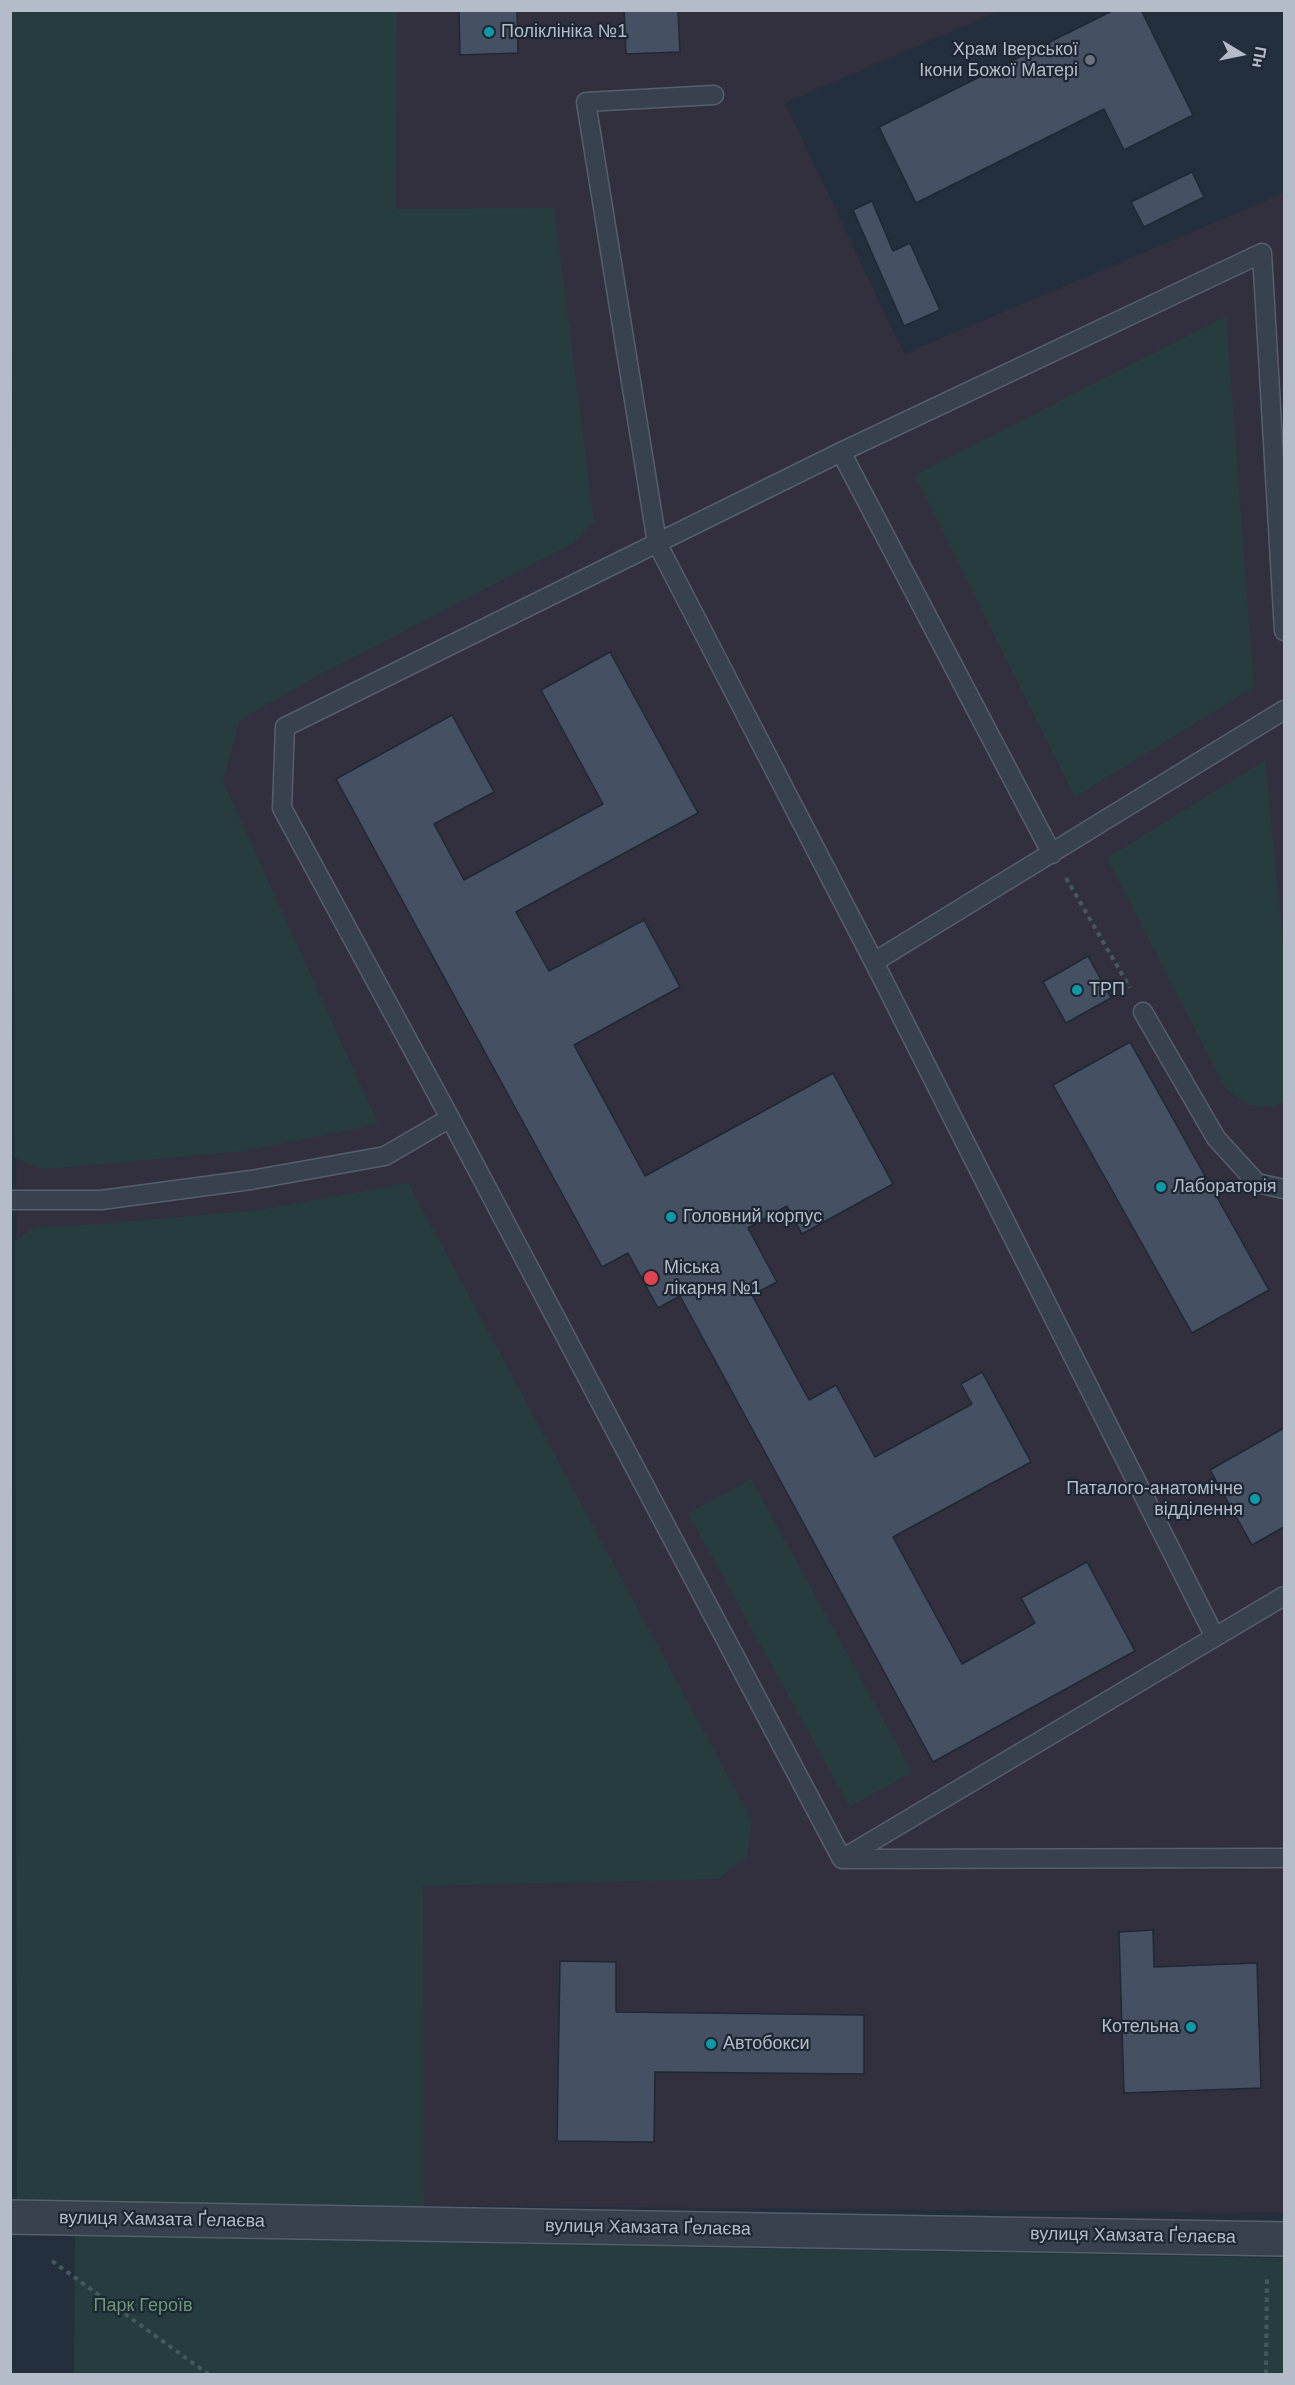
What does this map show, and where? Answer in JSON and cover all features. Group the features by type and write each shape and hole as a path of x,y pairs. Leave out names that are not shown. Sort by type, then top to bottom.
{"street":[{"name":"вулиця Хамзата Ґелаєва","path":"10,2217 1275,2239"}],"lane":[{"path":"714,95 586,102 657,543 874,962 1215,1637"},
{"path":"842,1859 450,1118 282,808 285,727 841,452 1262,253 1284,631"},
{"path":"841,452 1052,854"},
{"path":"874,962 1284,710"},
{"path":"1143,1012 1216,1138 1257,1183 1284,1189"},
{"path":"10,1200 101,1200 251,1180 385,1156 450,1118"},
{"path":"842,1859 1284,1596"},
{"path":"842,1859 1284,1858"}],"path":[{"path":"1052,854 1143,1012"},
{"path":"1266,2374 1275,2239"},
{"path":"52,2261 208,2374"}],"shaded area":[{"name":"Міська лікарня №1","path":"12,11 999,11 785,103 904,354 1284,193 1284,2213 20,2202"}],"green space":[{"path":"11,11 397,11 396,209 554,208 594,521 574,543 321,674 240,720 223,781 378,1124 243,1151 96,1165 42,1169 15,1158"},
{"path":"1226,316 1254,687 1075,797 915,475"},
{"path":"1265,760 1284,954 1284,1102 1272,1107 1248,1105 1226,1089 1107,858"},
{"path":"408,1183 752,1821 747,1857 718,1879 423,1886 424,2207 17,2204 15,1241 36,1227 259,1210"},
{"path":"751,1479 912,1772 850,1807 688,1513"},
{"name":"Парк Героїв","path":"75,2236 1284,2258 1284,2374 74,2374"}],"building":[{"name":"Поліклініка №1","path":"459,10 517,10 518,53 460,55"},
{"name":"Поліклініка №1","path":"624,10 678,10 680,52 626,54"},
{"name":"Храм Іверської Ікони Божої Матері","path":"1114,10 1141,10 1193,115 1124,150 1104,109 916,203 879,127"},
{"path":"1192,172 1204,197 1144,227 1131,202"},
{"path":"872,201 893,251 910,243 940,310 904,326 853,210"},
{"name":"Головний корпус","path":"610,652 698,813 516,912 549,971 644,920 680,987 574,1045 645,1176 833,1073 893,1184 802,1234 787,1206 748,1228 777,1282 752,1295 809,1400 836,1385 875,1457 972,1404 961,1384 982,1372 1031,1462 893,1537 962,1664 1035,1623 1021,1598 1087,1562 1135,1651 933,1762 680,1296 658,1308 628,1253 602,1267 336,779 452,715 494,792 434,824 464,880 603,804 541,690"},
{"name":"ТРП","path":"1088,956 1111,998 1066,1023 1043,982"},
{"name":"Лабораторія","path":"1130,1042 1269,1290 1192,1333 1053,1085"},
{"name":"Паталого-анатомічне відділення","path":"1284,1428 1284,1527 1252,1545 1210,1470"},
{"name":"Котельна","path":"1153,1930 1154,1967 1257,1963 1261,2088 1124,2093 1119,1932"},
{"name":"Автобокси","path":"560,1961 616,1962 616,2012 864,2015 864,2074 655,2072 654,2142 557,2141"}],"place":[{"name":"Поліклініка №1","path":"489,32"},
{"name":"Храм Іверської Ікони Божої Матері","path":"1090,60"},
{"name":"ТРП","path":"1077,990"},
{"name":"Лабораторія","path":"1161,1187"},
{"name":"Головний корпус","path":"671,1217"},
{"name":"Міська лікарня №1","path":"651,1278"},
{"name":"Паталого-анатомічне відділення","path":"1255,1499"},
{"name":"Котельна","path":"1191,2027"},
{"name":"Автобокси","path":"711,2044"}]}
